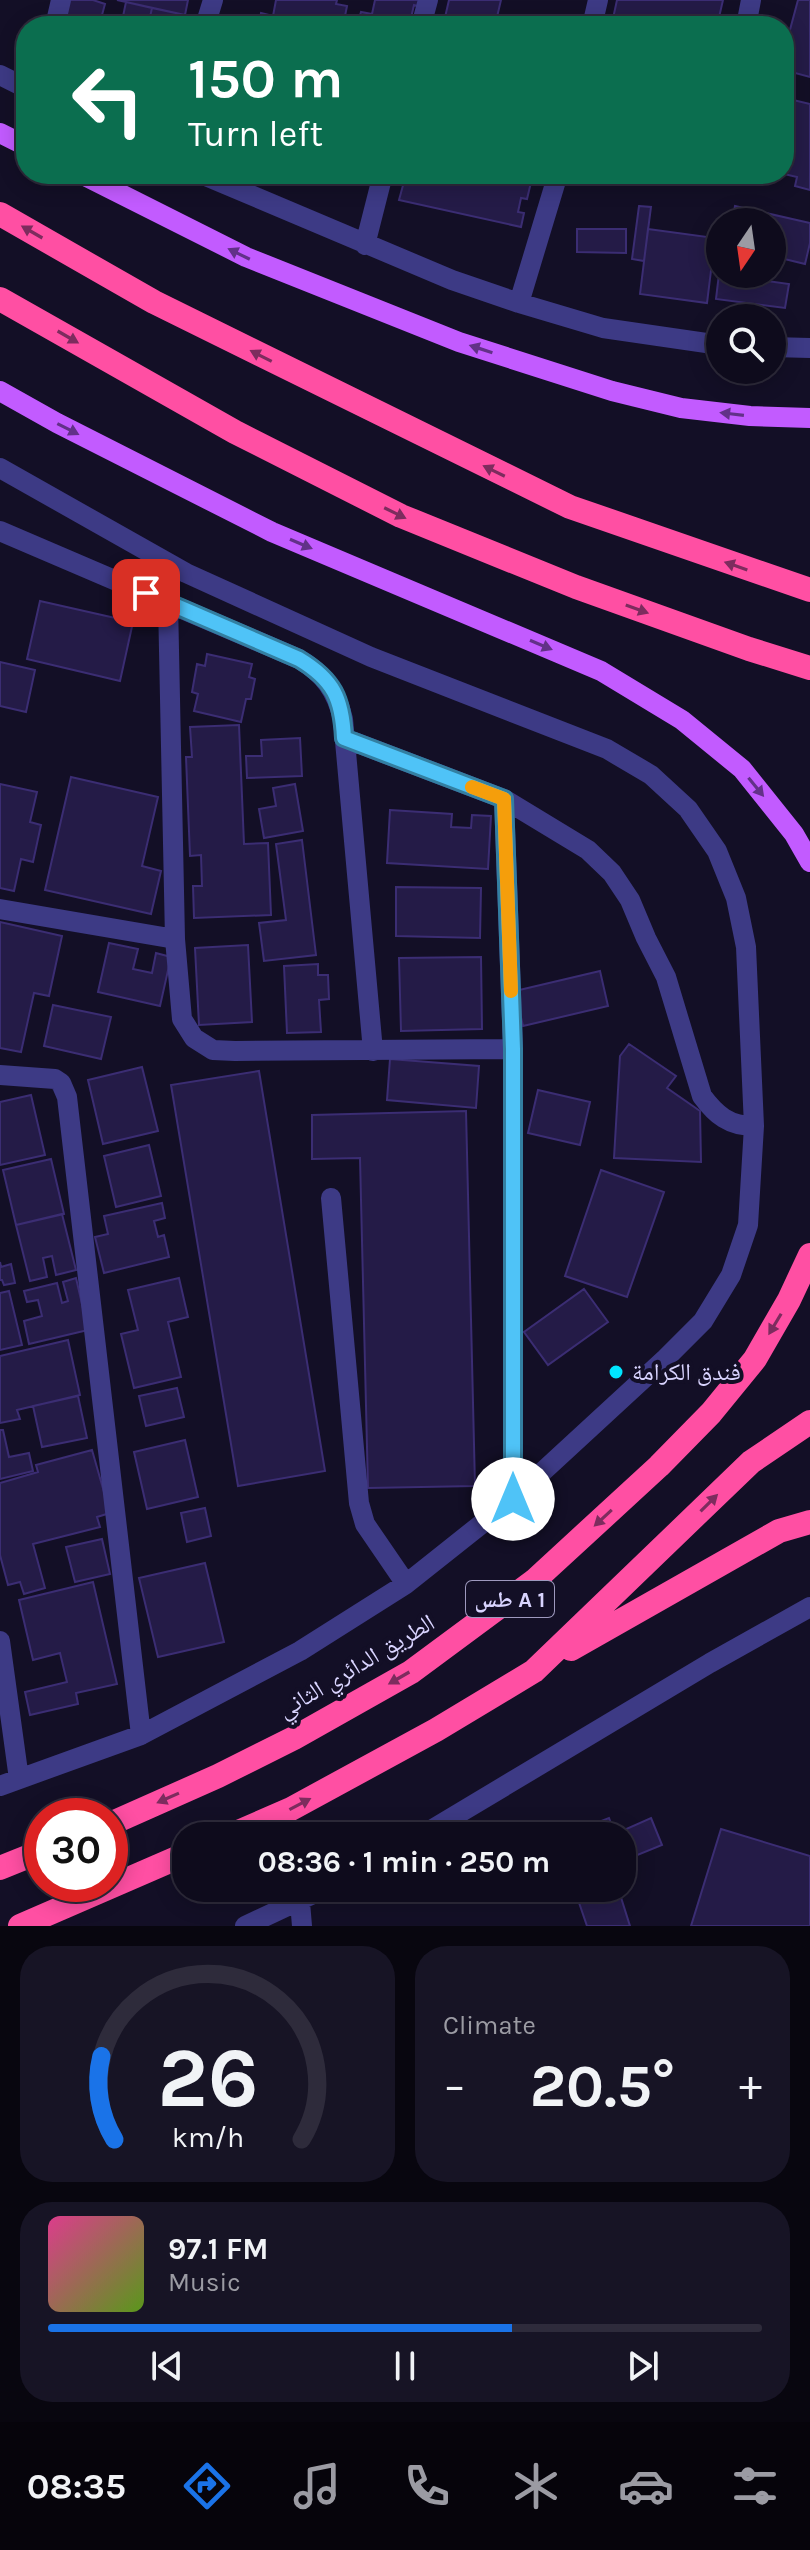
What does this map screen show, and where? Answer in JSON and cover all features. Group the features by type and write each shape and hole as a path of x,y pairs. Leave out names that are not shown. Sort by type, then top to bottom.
{"highway":[{"path":"0,214 154,302 570,507 810,590"},
{"path":"0,299 235,432 401,516 576,587 810,668"},
{"name":"الطريق الدائري الثاني","path":"128,1816 281,1744 411,1672 534,1581 659,1466 711,1413 755,1359 789,1300 810,1255"},
{"name":"طس A 1","path":"261,1822 436,1730 534,1671 751,1462 810,1422"},
{"path":"534,1671 779,1531 810,1522"},
{"path":"0,1868 24,1858"},
{"path":"20,1926 172,1860"}],"main road":[{"path":"101,184 246,257 459,342 612,391 681,408 750,416 810,418"},
{"path":"0,391 272,532 601,671 682,720 742,769 794,834 810,862"}],"street":[{"path":"224,184 365,245 519,303 603,328 706,343"},
{"path":"365,245 380,184"},
{"path":"519,303 555,184"},
{"path":"786,347 810,348"},
{"path":"0,468 186,573 371,657 607,749 651,775 688,809 717,851 736,898 746,947 754,1126 748,1225 731,1275 703,1321 513,1499 406,1584 300,1651 141,1735 10,1783 0,1641"},
{"path":"0,531 299,659 316,669 329,683 338,700 344,738 373,1051"},
{"path":"168,602 175,939 182,1019 194,1038 213,1050 513,1049"},
{"path":"344,738 504,799 588,850 612,873 630,900 666,977 702,1096 724,1120 738,1126 754,1126"},
{"path":"504,799 513,1049 513,1499"},
{"path":"0,909 175,939"},
{"path":"0,1075 55,1079 61,1083 67,1097 141,1735"},
{"path":"331,1198 359,1503 365,1524 406,1584"},
{"path":"444,1822 710,1663 810,1607"},
{"path":"245,1926 300,1902 302,1926"}],"building":[{"path":"69,0 93,0 105,4 102,16 65,16"},
{"path":"117,0 188,0 185,15"},
{"path":"276,0 337,0 336,4 347,6 345,16 273,16"},
{"path":"375,0 422,0 421,7 414,5 411,16 360,16 361,12 372,14"},
{"path":"449,0 501,0 497,16 445,16"},
{"path":"617,0 723,0 719,16 614,16"},
{"path":"798,0 810,0 810,77 794,73 794,16"},
{"path":"126,2 152,8 150,16 123,16"},
{"path":"152,8 185,15 185,16 150,16"},
{"path":"794,100 810,104 810,190 795,186 797,177 794,176"},
{"path":"403,184 531,184 527,199 521,198 518,212 524,213 521,227 399,200"},
{"path":"639,206 651,207 644,261 632,259"},
{"path":"786,218 810,223 810,243 805,264 786,259"},
{"path":"577,229 626,229 626,253 577,252"},
{"path":"648,229 706,237 707,303 640,294"},
{"path":"786,284 789,284 786,304 716,299 717,288 786,288"},
{"path":"40,601 133,622 120,681 27,659"},
{"path":"207,654 252,664 249,677 255,679 241,722 194,711 198,694 192,692 197,664 205,666"},
{"path":"0,662 35,670 26,712 0,706"},
{"path":"239,725 244,844 268,843 271,915 194,918 193,886 202,886 201,855 190,856 186,757 192,757 190,727"},
{"path":"300,738 302,776 247,778 246,756 262,756 261,740"},
{"path":"71,777 158,797 142,866 161,871 151,914 45,890"},
{"path":"0,784 37,792 30,822 41,825 33,862 21,859 14,891 0,888"},
{"path":"295,784 303,831 264,838 259,809 276,806 273,788"},
{"path":"390,810 452,814 451,827 471,828 472,815 491,816 488,869 387,863"},
{"path":"302,840 316,955 264,961 259,923 286,920 276,844"},
{"path":"396,887 481,888 480,938 396,936"},
{"path":"0,922 62,936 49,996 34,993 21,1052 0,1048"},
{"path":"109,943 138,949 133,969 152,973 156,953 171,957 160,1006 98,992"},
{"path":"248,945 252,1022 199,1025 195,948"},
{"path":"481,957 482,1029 401,1031 399,958"},
{"path":"318,964 318,975 328,975 329,999 319,1000 321,1032 287,1033 284,966"},
{"path":"600,971 608,1006 523,1026 515,991"},
{"path":"53,1005 111,1017 101,1059 44,1046"},
{"path":"629,1044 676,1076 667,1088 700,1111 701,1162 614,1158 620,1056"},
{"path":"390,1059 479,1066 476,1108 387,1100"},
{"path":"142,1067 158,1131 103,1144 88,1080"},
{"path":"259,1071 325,1471 238,1486 171,1085"},
{"path":"538,1090 590,1102 580,1145 528,1133"},
{"path":"31,1095 45,1155 0,1165 0,1102"},
{"path":"466,1111 475,1486 368,1488 360,1158 312,1159 312,1115"},
{"path":"149,1145 161,1196 116,1207 104,1156"},
{"path":"51,1159 64,1214 16,1225 3,1170"},
{"path":"601,1170 664,1192 627,1297 565,1276"},
{"path":"162,1203 165,1218 154,1221 158,1237 164,1235 169,1257 104,1273 95,1237 108,1234 104,1216"},
{"path":"62,1214 76,1270 56,1275 52,1256 43,1258 47,1277 30,1281 16,1225"},
{"path":"0,1262 1,1267 11,1264 15,1283 4,1285 0,1280"},
{"path":"76,1278 88,1330 29,1344 24,1321 42,1316 38,1300 27,1302 24,1291 57,1283 62,1303 68,1301 63,1282"},
{"path":"179,1278 188,1317 168,1322 181,1377 134,1388 121,1334 138,1330 128,1290"},
{"path":"584,1289 608,1322 548,1365 524,1332"},
{"path":"9,1291 22,1345 0,1350 0,1293"},
{"path":"68,1340 80,1395 17,1410 20,1419 0,1423 0,1356"},
{"path":"177,1388 184,1417 146,1426 139,1396"},
{"path":"78,1396 87,1438 42,1447 33,1406"},
{"path":"0,1430 3,1430 9,1457 29,1453 33,1471 0,1479"},
{"path":"185,1440 198,1497 147,1509 134,1452"},
{"path":"92,1450 110,1513 97,1517 100,1527 33,1544 45,1588 24,1594 20,1582 8,1585 0,1555 0,1483 38,1472 36,1465"},
{"path":"205,1508 211,1536 187,1542 181,1513"},
{"path":"102,1539 110,1574 75,1582 66,1547"},
{"path":"205,1563 224,1642 158,1657 139,1578"},
{"path":"93,1582 117,1684 76,1693 78,1704 30,1715 25,1692 67,1682 60,1653 33,1660 19,1600"},
{"path":"651,1818 662,1845 636,1856 636,1825"},
{"path":"721,1829 810,1856 810,1926 691,1926"},
{"path":"579,1902 622,1902 630,1926 587,1926"}],"slow traffic":[{"path":"472,787 504,799 511,991"}],"place":[{"name":"فندق الكرامة","path":"616,1372"}],"route":[{"path":"146,593 316,669 329,683 338,700 344,738 504,799 513,1049 513,1499"}]}
